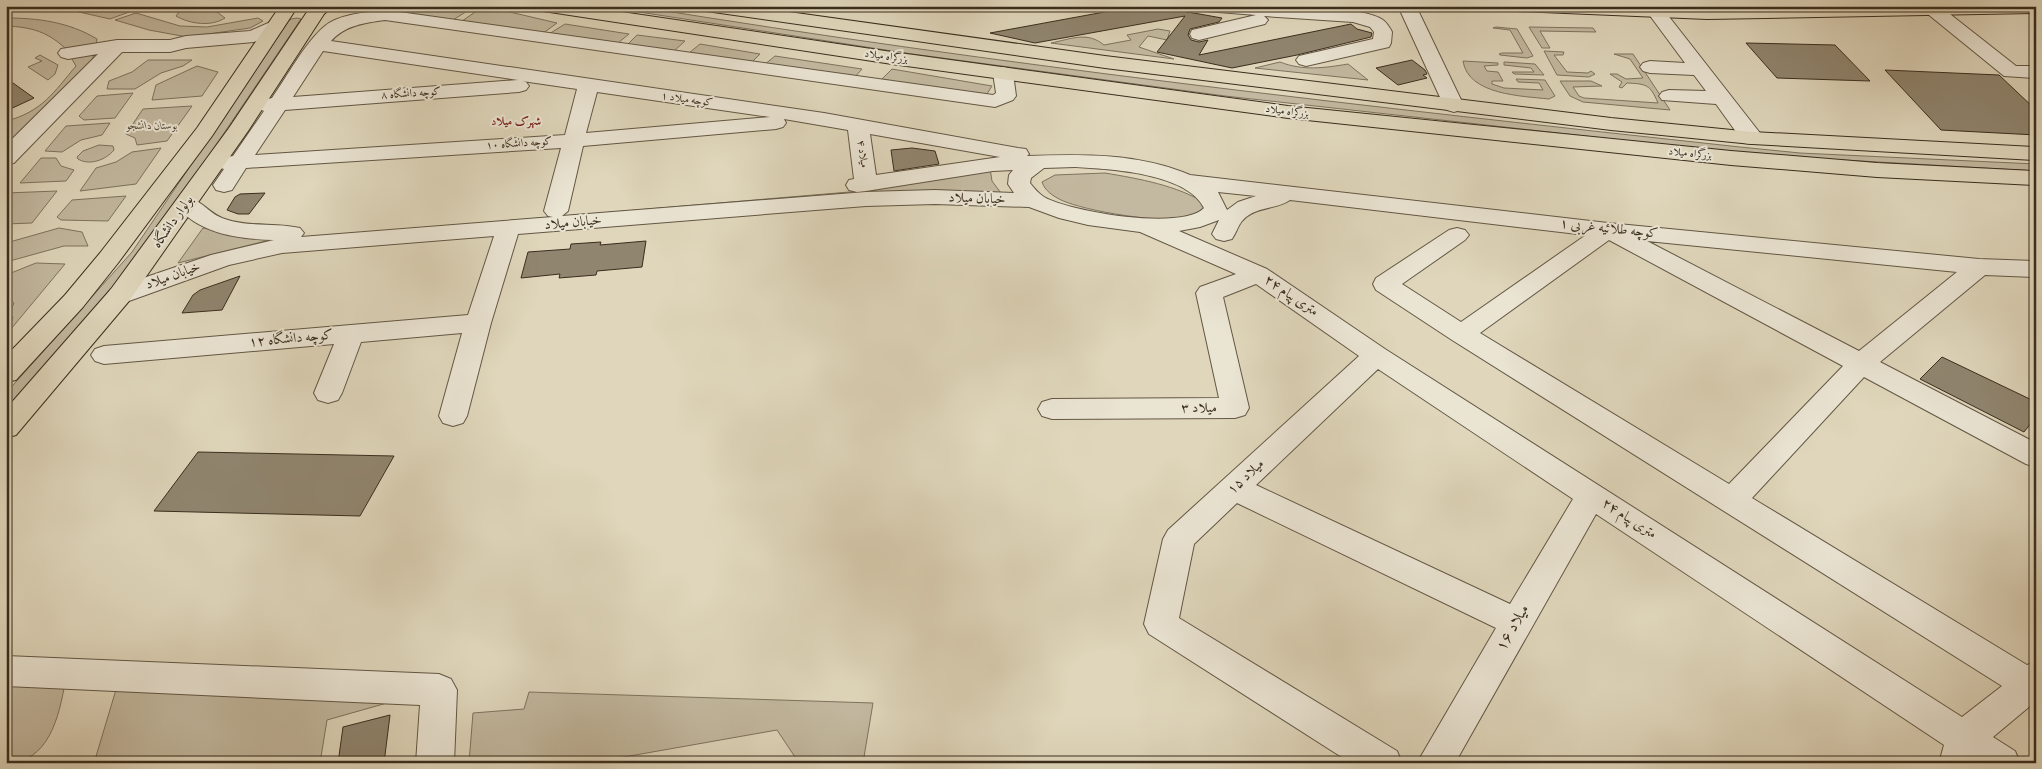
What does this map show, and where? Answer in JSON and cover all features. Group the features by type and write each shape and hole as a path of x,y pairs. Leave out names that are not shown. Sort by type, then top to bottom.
{"main road":[{"name":"بزرگراه میلاد","path":"543,6 892,58 1288,112 1731,158 1877,170 2036,178"},
{"name":"بزرگراه میلاد","path":"706,6 1105,62 1454,106 1752,138 2036,154"},
{"path":"1517,6 1657,13 1775,14 2036,8"},
{"path":"282,15 303,8 320,8"},
{"name":"بولوار دانشگاه","path":"6,428 120,295 214,164 320,8"},
{"name":"بولوار دانشگاه","path":"6,373 74,301 109,258 205,132 282,15"}],"street":[{"path":"1206,6 1354,17 1376,23 1382,32 1382,43 1306,60"},
{"path":"1407,6 1454,106"},
{"path":"1932,9 2011,72 2036,72"},
{"path":"1199,34 1290,13"},
{"path":"1657,13 1752,138"},
{"path":"224,185 318,45 332,29 361,18 385,14 995,101 1006,96 1003,73"},
{"path":"68,54 117,46 170,46 186,42 254,36 282,15"},
{"name":"کوچه میلاد ۱","path":"318,45 824,119 968,144 1048,162"},
{"path":"6,158 117,46"},
{"path":"170,46 182,50 242,49"},
{"path":"871,84 892,58"},
{"path":"1650,67 1699,69"},
{"path":"556,211 573,141 578,84"},
{"name":"کوچه دانشگاه ۸","path":"254,106 578,84"},
{"path":"1669,96 1722,98"},
{"name":"کوچه دانشگاه ۱۰","path":"214,164 573,141 824,119"},
{"name":"میلاد ۴","path":"858,125 866,184"},
{"path":"968,144 981,149 983,154 977,167"},
{"path":"1258,274 1219,224 1212,197 1204,190 1184,181 1136,167 1075,160 1048,162 1020,175 1019,184 1034,200 1090,218 1147,226 1189,223 1219,224 1227,223 1244,208 1254,203 1283,197 1308,195"},
{"name":"خیابان میلاد","path":"120,295 198,266 286,240 556,211 866,184 977,167 1048,162"},
{"name":"کوچه طلائیه غربی ۱","path":"1184,181 1608,230 1979,266 2036,269"},
{"name":"خیابان میلاد","path":"186,203 197,214 210,222 286,240 508,228 866,200 935,197 1034,200"},
{"path":"1147,226 1258,274"},
{"path":"453,416 478,323 508,228"},
{"path":"1461,334 1608,230 2036,456"},
{"path":"1457,235 1384,284 1461,334 1731,501 2033,681 1961,750"},
{"path":"1731,501 1861,363 1979,266"},
{"name":"۲۴ متری پیام","path":"1258,274 1376,355 1591,494 1961,750 2002,763"},
{"name":"میلاد ۳","path":"1052,409 1235,408 1209,293 1258,274"},
{"name":"کوچه دانشگاه ۱۲","path":"104,355 478,323"},
{"path":"328,393 351,334"},
{"name":"میلاد ۱۵","path":"1376,355 1179,539 1161,624 1384,763"},
{"path":"1233,488 1516,622"},
{"name":"میلاد ۱۶","path":"1436,763 1591,494"},
{"path":"6,671 439,690 435,763"}],"green space":[{"path":"76,6 96,6 129,12 110,19 70,10"},
{"path":"475,6 453,20 351,7"},
{"path":"484,6 557,23 542,34 462,21"},
{"path":"600,6 635,6 911,48 1463,117 1800,153 2036,164 2036,171 1756,155 1225,96 905,53"},
{"path":"191,9 217,12 225,18 213,23 200,23 176,16 179,12"},
{"path":"136,13 180,26 207,27 258,18 263,21 250,28 187,37 149,30 115,20"},
{"path":"6,18 41,20 64,25 97,39 96,46 68,51 54,39 40,32 32,29 6,26"},
{"path":"291,19 301,19 141,256 6,412 6,393 132,252 288,22"},
{"path":"565,24 629,34 618,43 549,34"},
{"path":"1529,27 1593,28 1596,32 1540,31 1550,48 1542,48"},
{"path":"1493,28 1517,29 1533,56 1527,58 1500,55 1502,53 1523,53 1510,30"},
{"path":"1158,29 1170,31 1167,40 1148,36 1139,47 1174,59 1051,43 1085,37 1104,45 1131,40 1127,35"},
{"path":"637,35 685,41 673,52 627,45"},
{"path":"700,44 760,54 751,63 689,53"},
{"path":"1544,51 1564,52 1563,55 1554,55 1567,72 1588,73 1591,71 1595,74 1589,77 1557,75"},
{"path":"95,52 89,67 6,148 6,121 29,112 54,92 76,66 70,56"},
{"path":"1614,54 1633,54 1670,110 1583,102 1570,96 1560,81 1591,81 1602,86 1573,87 1579,96 1584,98 1658,103 1647,86 1627,83 1622,88 1619,87 1622,82 1610,74 1617,74 1626,79 1643,78 1630,59"},
{"path":"40,55 58,65 55,74 48,80 28,67 42,61 35,58"},
{"path":"775,56 862,69 854,78 764,65"},
{"name":"بوستان دانشجو","path":"148,60 192,60 183,66 161,73 135,89 107,89 109,81 132,72"},
{"path":"1463,61 1498,63 1498,65 1484,66 1487,71 1498,72 1503,81 1492,81 1492,84 1504,88 1543,90 1539,83 1518,82 1516,79 1545,80 1555,96 1549,99 1498,92 1475,81 1467,72"},
{"path":"1280,62 1305,68 1348,64 1368,80 1255,68"},
{"path":"1504,62 1535,64 1544,75 1514,74 1512,72 1534,72 1531,68 1504,65"},
{"name":"بوستان دانشجو","path":"197,66 218,72 202,96 152,100 156,85"},
{"path":"892,69 992,86 985,97 880,81"},
{"name":"بوستان دانشجو","path":"133,93 115,118 84,120 79,116 97,96"},
{"name":"بوستان دانشجو","path":"192,106 167,141 137,145 135,138 126,134 143,109"},
{"name":"بوستان دانشجو","path":"110,123 102,135 81,140 62,152 45,151 66,126"},
{"name":"بوستان دانشجو","path":"99,145 113,146 114,150 107,157 97,161 87,162 78,159 77,157 83,151"},
{"name":"بوستان دانشجو","path":"161,148 136,184 80,191 96,168 116,162 132,152"},
{"path":"41,158 56,158 61,166 74,170 66,181 20,183"},
{"path":"990,168 992,181 1001,193 304,238 873,190"},
{"path":"1105,173 1170,187 1195,197 1207,204 1208,208 1193,216 1179,219 1126,216 1061,200 1050,193 1042,182 1055,175"},
{"path":"57,191 32,223 6,224 6,193"},
{"path":"126,196 108,221 61,220 57,217 72,200"},
{"path":"59,228 82,232 88,246 64,246 6,262 6,243"},
{"path":"203,228 270,240 178,263"},
{"path":"36,263 65,264 6,335 6,328 10,326 13,317 9,314 14,303 6,295 6,275"},
{"path":"6,682 65,683 55,723 42,746 33,755 21,761 6,763"},
{"path":"118,683 394,701 327,720 320,763 94,763"},
{"path":"529,692 873,703 863,763 799,763 777,730 590,763 469,763 473,713 524,709"}],"building":[{"path":"1137,6 1186,6 1187,13 1222,18 1219,22 1190,29 1188,35 1191,40 1199,42 1208,40 1199,55 1351,24 1357,29 1372,33 1371,37 1232,68 1157,52 1185,16 1035,43 990,33"},
{"path":"1746,43 1835,45 1870,81 1777,78"},
{"path":"1412,60 1425,70 1427,74 1423,75 1427,78 1398,85 1376,68"},
{"path":"1885,70 1999,75 2036,110 2036,135 1941,130"},
{"path":"6,78 34,98 6,111"},
{"path":"912,148 935,151 939,164 894,171 891,150"},
{"path":"265,193 249,214 238,214 227,210 235,197 240,194"},
{"path":"646,241 642,267 597,271 596,275 559,278 560,274 521,278 528,252 570,249 571,244 601,242 600,245"},
{"path":"240,276 222,310 182,313 193,295 200,290"},
{"path":"1942,357 2036,402 2036,417 2024,432 1920,379"},
{"path":"198,452 394,456 360,516 154,511"},
{"path":"390,715 384,763 338,763 343,727"}],"district":[{"name":"شهرک میلاد","path":"516,122"}]}
